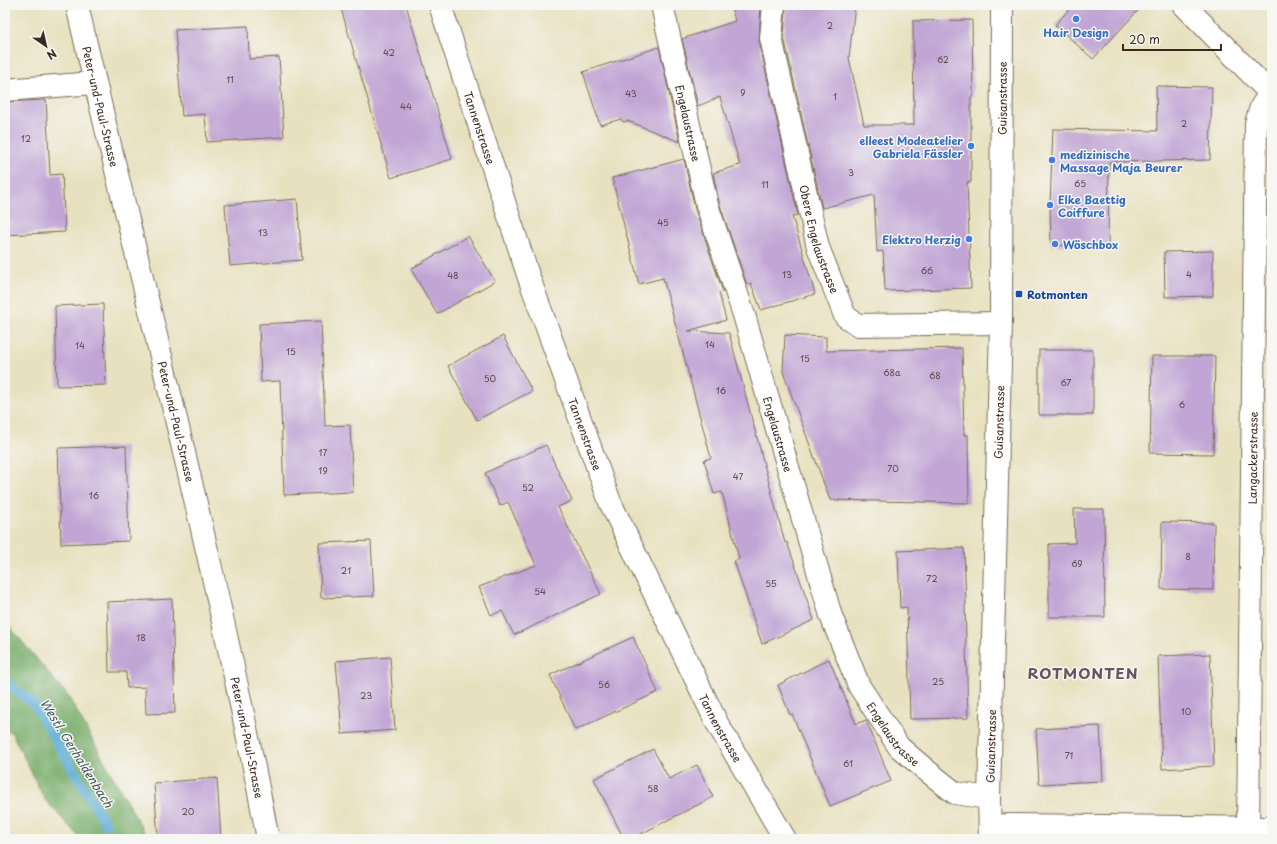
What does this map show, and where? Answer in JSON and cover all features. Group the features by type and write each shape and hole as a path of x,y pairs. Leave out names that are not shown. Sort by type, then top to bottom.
{"street":[{"name":"Peter-und-Paul-Strasse","path":"77,5 94,83 197,506 259,790 268,839"},
{"name":"Tannenstrasse","path":"440,5 528,275 610,502 717,722 785,839"},
{"name":"Engelaustrasse","path":"662,5 707,205 744,315 830,616 859,686 899,747 955,793 989,798"},
{"name":"Obere Engelaustrasse","path":"774,5 771,38 818,247 845,316 858,325 1001,323"},
{"name":"Guisanstrasse","path":"990,832 989,798 1001,323 1002,5"},
{"path":"1184,5 1271,94"},
{"path":"5,90 94,83"},
{"name":"Langackerstrasse","path":"1248,827 1256,123 1261,107 1271,94"},
{"path":"990,832 1020,825 1272,828"}],"green space":[{"path":"5,621 68,696 148,839 81,839 45,800 12,733 5,729"}],"building":[{"path":"340,5 406,5 452,159 391,178"},
{"path":"731,5 761,5 759,41 798,215 792,216 815,294 761,310 751,283 747,285 719,202 713,173 740,165 720,97 698,106 682,39 735,21"},
{"path":"786,5 855,5 849,58 864,125 914,125 913,21 972,20 973,96 971,97 971,182 967,182 971,288 885,291 883,251 877,252 874,195 822,208 784,37"},
{"path":"1073,5 1143,5 1093,59 1055,25"},
{"path":"248,26 249,59 279,57 284,137 207,142 205,114 182,116 175,30"},
{"path":"659,47 680,142 628,121 623,122 621,119 600,125 583,72"},
{"path":"1156,86 1212,87 1210,160 1109,162 1108,246 1051,245 1050,205 1053,129 1157,131"},
{"path":"46,100 50,175 62,174 65,232 5,235 5,102"},
{"path":"684,159 695,209 723,292 719,293 726,320 688,331 729,333 785,543 787,542 814,620 762,644 734,561 739,559 722,492 714,494 704,460 711,458 663,278 639,284 612,178"},
{"path":"297,199 302,260 230,266 225,205"},
{"path":"468,236 495,281 437,314 411,269"},
{"path":"1213,251 1213,296 1165,297 1164,252"},
{"path":"103,304 106,385 57,386 55,306"},
{"path":"321,321 325,426 350,425 353,492 284,495 280,381 261,382 259,324"},
{"path":"785,335 826,337 826,351 962,348 964,435 968,435 969,503 830,500 783,372"},
{"path":"503,336 532,391 477,420 448,366"},
{"path":"1039,350 1093,350 1093,415 1039,415"},
{"path":"1152,356 1215,356 1213,454 1150,453"},
{"path":"546,445 572,501 558,507 601,594 514,635 502,611 491,615 479,587 536,565 508,502 500,506 485,473"},
{"path":"126,446 129,541 61,544 58,448"},
{"path":"1074,509 1104,509 1105,617 1049,617 1049,544 1075,543"},
{"path":"1162,522 1214,523 1213,590 1161,589"},
{"path":"371,541 374,596 321,598 319,543"},
{"path":"964,548 968,718 910,719 907,607 900,608 898,551"},
{"path":"172,599 175,713 146,714 145,687 127,688 126,672 109,672 107,602"},
{"path":"633,637 658,692 575,730 550,675"},
{"path":"1210,654 1214,766 1162,769 1158,656"},
{"path":"390,657 395,730 342,734 336,661"},
{"path":"829,659 856,724 866,720 891,781 830,806 792,714 790,715 778,685"},
{"path":"1100,726 1103,781 1039,784 1036,729"},
{"path":"653,749 669,779 697,765 713,797 631,839 624,839 594,779"},
{"path":"217,778 221,839 158,839 154,783"}],"waterway":[{"name":"Westl. Gerhaldenbach","path":"5,682 34,704 106,825"}],"place":[{"name":"Hair Design","path":"1076,19"},
{"name":"elleest Modeatelier Gabriela Fässler","path":"971,146"},
{"name":"medizinische Massage Maja Beurer","path":"1052,160"},
{"name":"Elke Baettig Coiffure","path":"1050,205"},
{"name":"Elektro Herzig","path":"969,239"},
{"name":"Wöschbox","path":"1055,244"},
{"name":"Rotmonten","path":"1019,294"}],"district":[{"name":"ROTMONTEN","path":"1083,672"}]}
